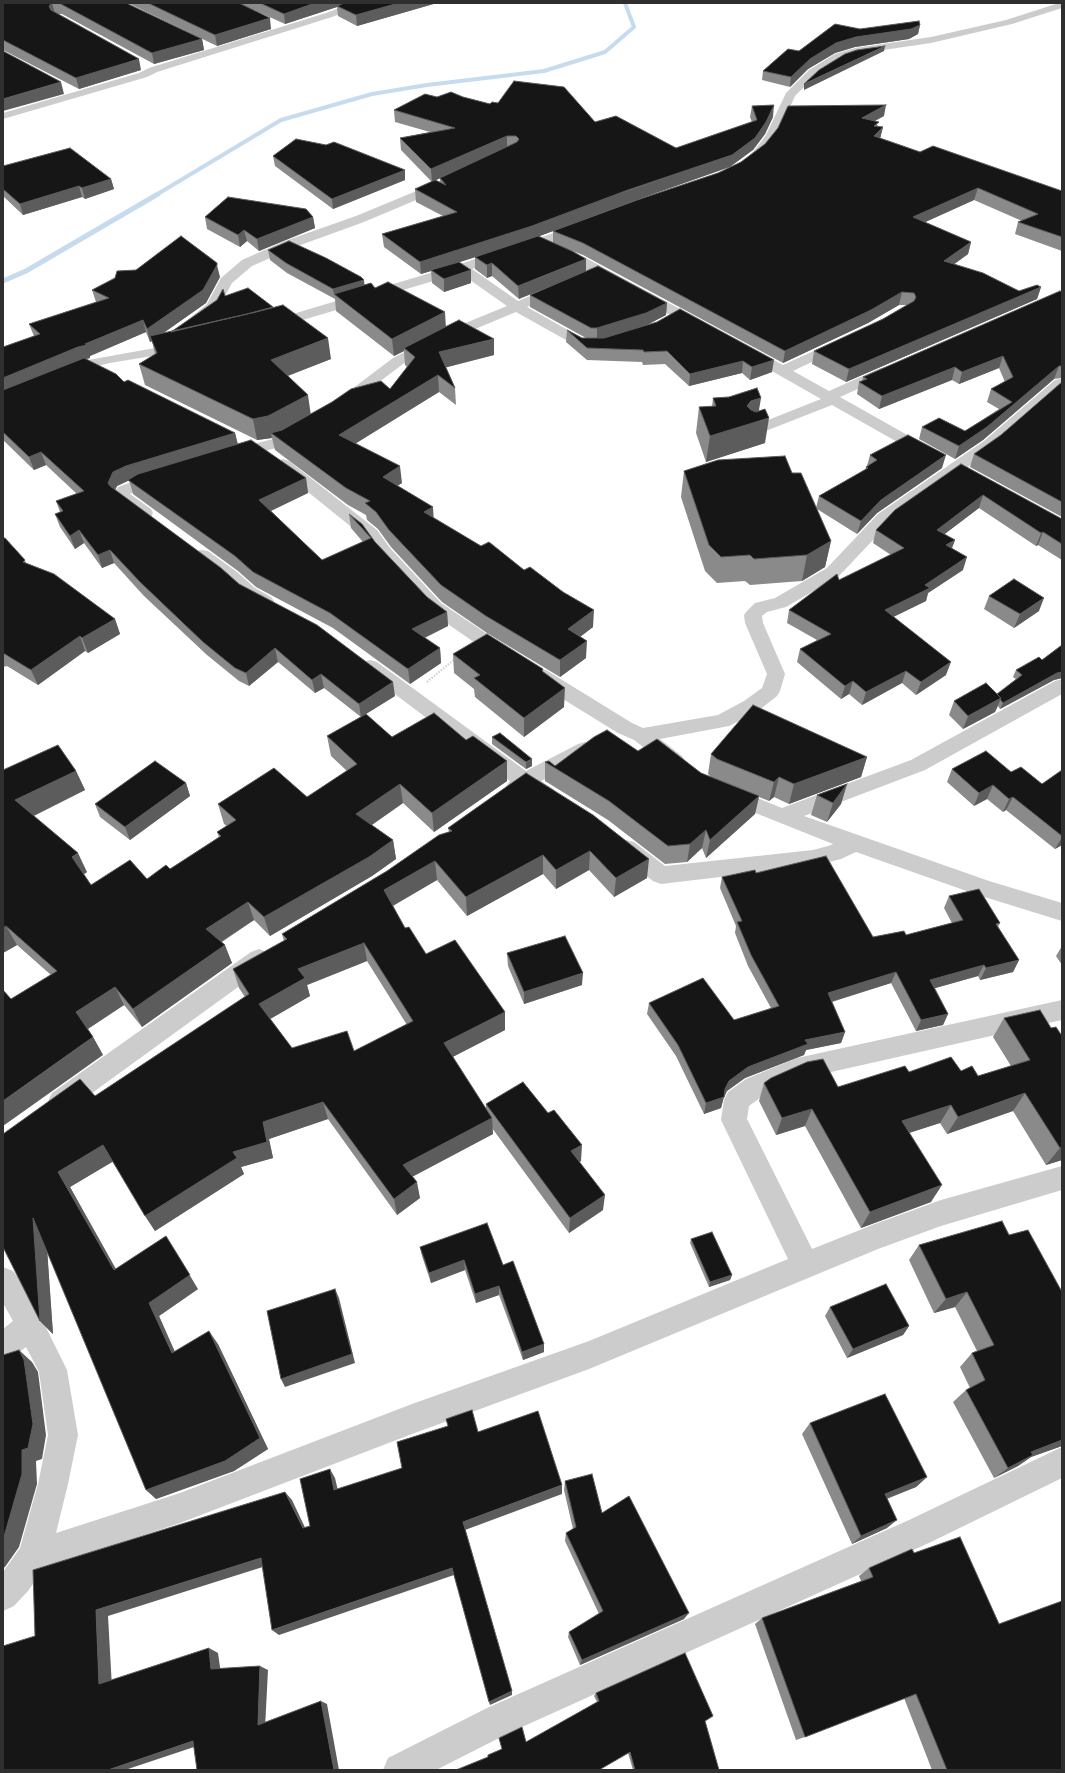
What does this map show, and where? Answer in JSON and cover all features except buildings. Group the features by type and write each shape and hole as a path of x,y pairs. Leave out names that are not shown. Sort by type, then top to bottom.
{"street":[{"path":"328,3 342,10"},
{"path":"3,116 143,75 154,70 217,51 360,3"},
{"path":"735,170 758,153 771,136 790,95 798,86 813,72 839,56 856,51 931,40 1009,22 1062,5"},
{"path":"269,22 283,29"},
{"path":"204,45 217,51"},
{"path":"140,62 154,70"},
{"path":"63,87 77,94"},
{"path":"183,328 213,306 226,282 247,263 290,244 360,219 452,180"},
{"path":"261,327 462,268 593,223"},
{"path":"538,243 577,258 592,275 679,315 713,333"},
{"path":"290,244 305,250"},
{"path":"462,268 517,307 587,346 598,346 606,343"},
{"path":"371,284 384,292"},
{"path":"329,414 398,361 446,336 572,284"},
{"path":"665,322 679,315"},
{"path":"148,352 171,336"},
{"path":"782,371 855,336"},
{"path":"59,377 88,364 196,344"},
{"path":"733,344 961,472"},
{"path":"88,364 109,375"},
{"path":"753,431 830,398 896,366"},
{"path":"500,799 525,781 633,732 722,721 751,706 770,691 776,674 770,657 754,623 753,614 760,607 780,603 833,572 884,518 961,472 990,444 1060,383"},
{"path":"219,458 256,447 278,443 310,424"},
{"path":"235,436 265,452 312,486 371,534 384,552 435,607 479,638 633,732 688,771"},
{"path":"156,521 121,495 124,490 136,484 174,472"},
{"path":"188,544 231,576 249,592 284,611"},
{"path":"357,657 525,781 559,802"},
{"path":"782,816 918,765 1062,686"},
{"path":"713,788 855,843 986,888 1062,912"},
{"path":"612,837 662,875 813,858 833,853 855,843"},
{"path":"42,1115 275,947"},
{"path":"806,1266 734,1120 737,1100 755,1087 797,1069 1062,1010"},
{"path":"34,1556 180,1508 412,1419 589,1355 875,1237 941,1213 1062,1178"},
{"path":"3,1281 16,1297 53,1370 63,1435 53,1484 34,1556 17,1580 3,1595"},
{"path":"3,1347 30,1325"},
{"path":"400,1770 499,1720 920,1531 1062,1462"}],"path":[{"path":"408,694 432,679 479,638"}],"waterway":[{"path":"156,195 281,120 372,94 427,85 544,71 605,52 634,27 625,3"},
{"path":"3,281 26,271 158,194"}]}
